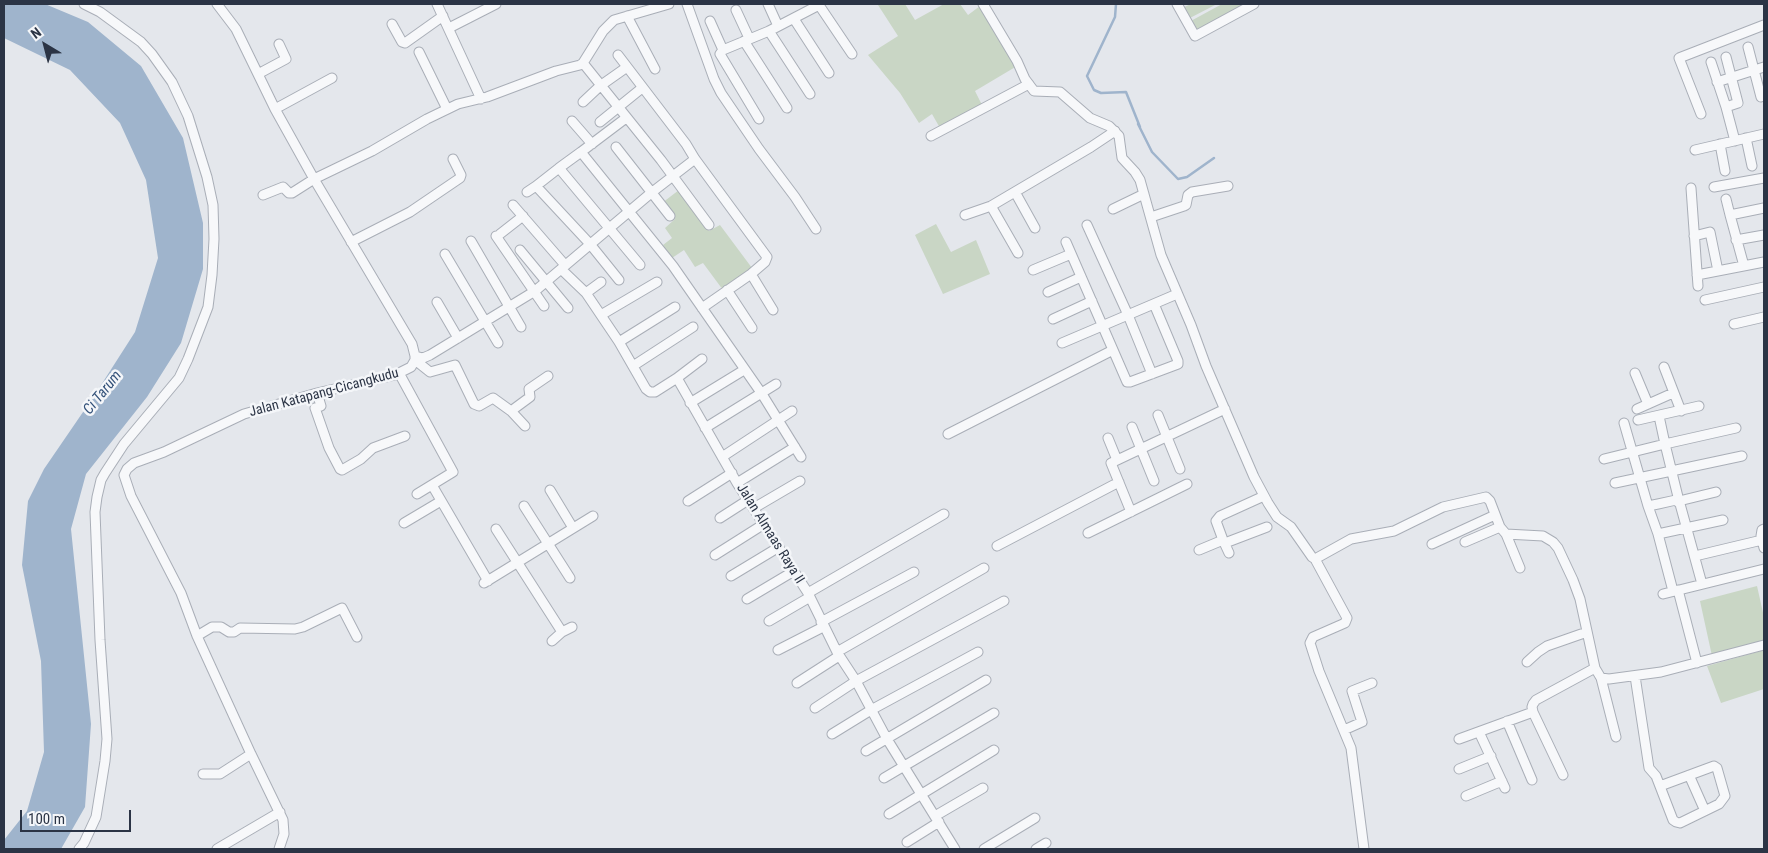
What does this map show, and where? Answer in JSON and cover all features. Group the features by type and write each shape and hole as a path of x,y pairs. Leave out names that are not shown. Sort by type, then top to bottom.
{"street":[{"path":"79,849 84,843 96,817 107,739 100,640 95,512 99,487 105,473 124,444 179,378 198,334 208,307 212,276 213,205 208,177 188,116 167,75 141,42 100,12 84,4"},
{"path":"218,4 236,30 275,109 314,179 408,336 415,358 430,372 454,365 476,406 493,398 525,426"},
{"path":"437,4 481,99"},
{"path":"449,28 496,4"},
{"path":"263,195 283,187 289,193 292,193 314,179 447,109 470,100 481,99 533,78 583,64 610,24 627,16 669,4"},
{"path":"687,4 714,79 721,93 816,229"},
{"path":"768,4 778,26"},
{"path":"983,4 1034,91 1060,92 1090,118 1109,126 1115,131 1120,141 1122,158 1140,180 1161,255 1254,477 1277,516 1291,527 1315,559 1348,620 1313,637 1310,643 1319,670 1349,740 1354,759 1364,849"},
{"path":"1178,4 1195,36 1254,4"},
{"path":"759,119 720,54 723,50 794,19 807,7 818,5 852,54"},
{"path":"736,10 746,39 787,108"},
{"path":"392,24 402,42 405,43 443,16"},
{"path":"627,16 655,69"},
{"path":"794,19 829,73"},
{"path":"710,21 723,50"},
{"path":"1701,114 1678,58 1764,25"},
{"path":"769,31 810,94"},
{"path":"258,74 286,59 279,44"},
{"path":"1748,47 1762,96"},
{"path":"420,52 447,109"},
{"path":"618,55 686,144 767,257 765,262 751,274 702,308"},
{"path":"1726,57 1738,103 1726,107"},
{"path":"1711,62 1735,141"},
{"path":"583,64 672,176 708,225"},
{"path":"583,102 600,86 627,67"},
{"path":"1717,82 1764,67"},
{"path":"275,109 332,78"},
{"path":"931,136 1029,84"},
{"path":"600,122 642,88"},
{"path":"527,192 626,118"},
{"path":"572,120 592,144"},
{"path":"965,216 991,206 1091,148 1115,131"},
{"path":"1695,150 1764,134"},
{"path":"1746,138 1752,166"},
{"path":"1720,144 1725,171"},
{"path":"616,147 650,193 670,216"},
{"path":"581,152 674,266 762,394 801,457"},
{"path":"351,242 410,212 460,178 461,175 453,159"},
{"path":"415,358 423,358 430,355 535,291 650,193 696,159"},
{"path":"559,168 640,265"},
{"path":"1714,187 1764,178"},
{"path":"536,186 590,244 619,280"},
{"path":"1150,217 1186,205 1188,195 1192,192 1228,186"},
{"path":"1691,188 1698,286"},
{"path":"1015,192 1035,228"},
{"path":"1113,209 1144,194"},
{"path":"1726,199 1744,266"},
{"path":"513,205 586,293 619,342 646,389 650,392 655,392 702,359"},
{"path":"991,206 1018,253"},
{"path":"1730,215 1764,208"},
{"path":"523,216 498,235 544,306"},
{"path":"1087,225 1128,315 1152,374"},
{"path":"1694,236 1710,232 1718,271"},
{"path":"1736,240 1764,235"},
{"path":"471,241 521,327"},
{"path":"1066,242 1127,382 1178,364 1154,304"},
{"path":"520,250 568,308"},
{"path":"445,254 498,342"},
{"path":"1033,270 1070,254"},
{"path":"1697,275 1764,262"},
{"path":"751,274 773,310"},
{"path":"1048,292 1081,277"},
{"path":"586,293 601,282"},
{"path":"601,315 657,282"},
{"path":"1705,300 1764,287"},
{"path":"727,290 752,328"},
{"path":"1062,343 1177,294"},
{"path":"1053,318 1092,301"},
{"path":"437,302 458,338"},
{"path":"619,342 675,307"},
{"path":"1734,324 1764,318"},
{"path":"633,366 694,327"},
{"path":"948,434 1112,350"},
{"name":"Jalan Katapang-Cicangkudu","path":"124,475 127,469 134,463 164,452 244,414 317,392 399,373 411,367 415,358"},
{"path":"1664,367 1681,411"},
{"path":"690,403 744,370"},
{"path":"399,373 453,472 417,494"},
{"path":"1635,373 1648,404"},
{"path":"510,411 530,397 529,389 548,376"},
{"name":"Jalan Almaas Raya II","path":"676,378 748,500 809,595 838,654 856,682 887,739 955,849"},
{"path":"705,428 776,384"},
{"path":"317,392 321,406 314,408 329,448 340,469 342,470 361,459 373,448 405,436"},
{"path":"1637,409 1673,393"},
{"path":"1638,420 1700,406"},
{"path":"1131,512 1111,463 1226,409"},
{"path":"722,457 792,411"},
{"path":"1158,415 1180,469"},
{"path":"1658,416 1678,501 1688,528 1702,584"},
{"path":"1624,423 1697,663"},
{"path":"1132,427 1154,481"},
{"path":"1604,458 1736,428"},
{"path":"1108,438 1117,460"},
{"path":"738,483 795,447"},
{"path":"1615,483 1742,456"},
{"path":"105,473 120,472 124,475 131,496 181,593 197,636 280,812 283,820 284,834 279,849"},
{"path":"688,501 732,473"},
{"path":"754,508 800,481"},
{"path":"997,546 1118,482"},
{"path":"1088,533 1186,484"},
{"path":"432,485 486,582 593,516"},
{"path":"550,490 573,528"},
{"path":"1648,506 1716,492"},
{"path":"1229,553 1216,521 1217,518 1264,496"},
{"path":"1315,559 1346,541 1401,529 1452,504 1486,497 1490,501 1500,527 1506,534 1520,568"},
{"path":"720,518 748,500"},
{"path":"404,523 441,501"},
{"path":"524,506 570,578"},
{"path":"769,621 944,514"},
{"path":"1432,544 1495,515"},
{"path":"1658,534 1723,520"},
{"path":"715,555 764,524"},
{"path":"1199,550 1266,527"},
{"path":"1465,542 1500,527"},
{"path":"496,529 519,562 562,632"},
{"path":"1695,556 1763,544 1761,532 1764,529"},
{"path":"1506,534 1543,536 1558,548 1580,599 1596,668 1601,678 1616,737"},
{"path":"732,576 779,547"},
{"path":"797,683 838,654 984,568"},
{"path":"1663,594 1764,569"},
{"path":"747,599 794,570"},
{"path":"778,650 914,572"},
{"path":"815,708 856,682 1004,601"},
{"path":"197,636 212,627 220,627 229,632 234,632 240,628 295,629 342,608 357,637"},
{"path":"552,641 562,632 572,627"},
{"path":"1527,662 1547,646 1587,632"},
{"path":"1601,678 1661,672 1764,644"},
{"path":"832,734 871,710 978,652"},
{"path":"1563,775 1533,712 1532,704 1536,700 1596,668"},
{"path":"1634,676 1649,768 1656,776 1673,820 1680,823 1719,804 1725,796 1717,768 1714,766 1660,786"},
{"path":"866,751 986,680"},
{"path":"1344,730 1362,722 1352,691 1372,683"},
{"path":"1458,739 1533,712"},
{"path":"884,778 994,713"},
{"path":"1507,720 1532,780"},
{"path":"1466,796 1503,784 1479,732"},
{"path":"888,814 994,750"},
{"path":"203,774 220,774 251,754"},
{"path":"1458,769 1491,756"},
{"path":"1690,775 1705,811"},
{"path":"906,842 983,788"},
{"path":"217,849 280,812"},
{"path":"984,849 1035,818"},
{"path":"1036,849 1046,843"}],"green space":[{"path":"905,4 915,20 944,4 960,4 968,15 980,6 1017,66 975,91 982,105 940,128 932,114 919,123 900,93 868,55 898,36 878,5"},
{"path":"1191,4 1217,4 1188,19 1182,8"},
{"path":"1222,4 1248,4 1195,33 1189,22"},
{"path":"679,190 709,231 720,225 752,268 723,290 703,263 695,267 684,250 672,258 663,245 672,238 665,228 675,219 662,203"},
{"path":"936,224 951,252 976,240 990,274 943,294 915,235"},
{"path":"1757,586 1764,617 1764,642 1712,656 1700,601"},
{"path":"1764,650 1764,689 1721,703 1707,666"}],"water":[{"name":"Ci Tarum","path":"4,4 45,4 88,22 141,66 183,138 203,223 203,269 181,343 147,397 86,474 71,529 91,724 85,807 61,849 4,849 4,840 27,811 44,752 41,661 22,565 28,501 44,469 135,332 158,258 146,180 120,123 70,70 4,38"}],"waterway":[{"path":"1116,4 1115,17 1087,76 1094,90 1101,93 1126,92 1140,127 1138,124 1152,152 1178,179 1187,177 1214,158"}]}
